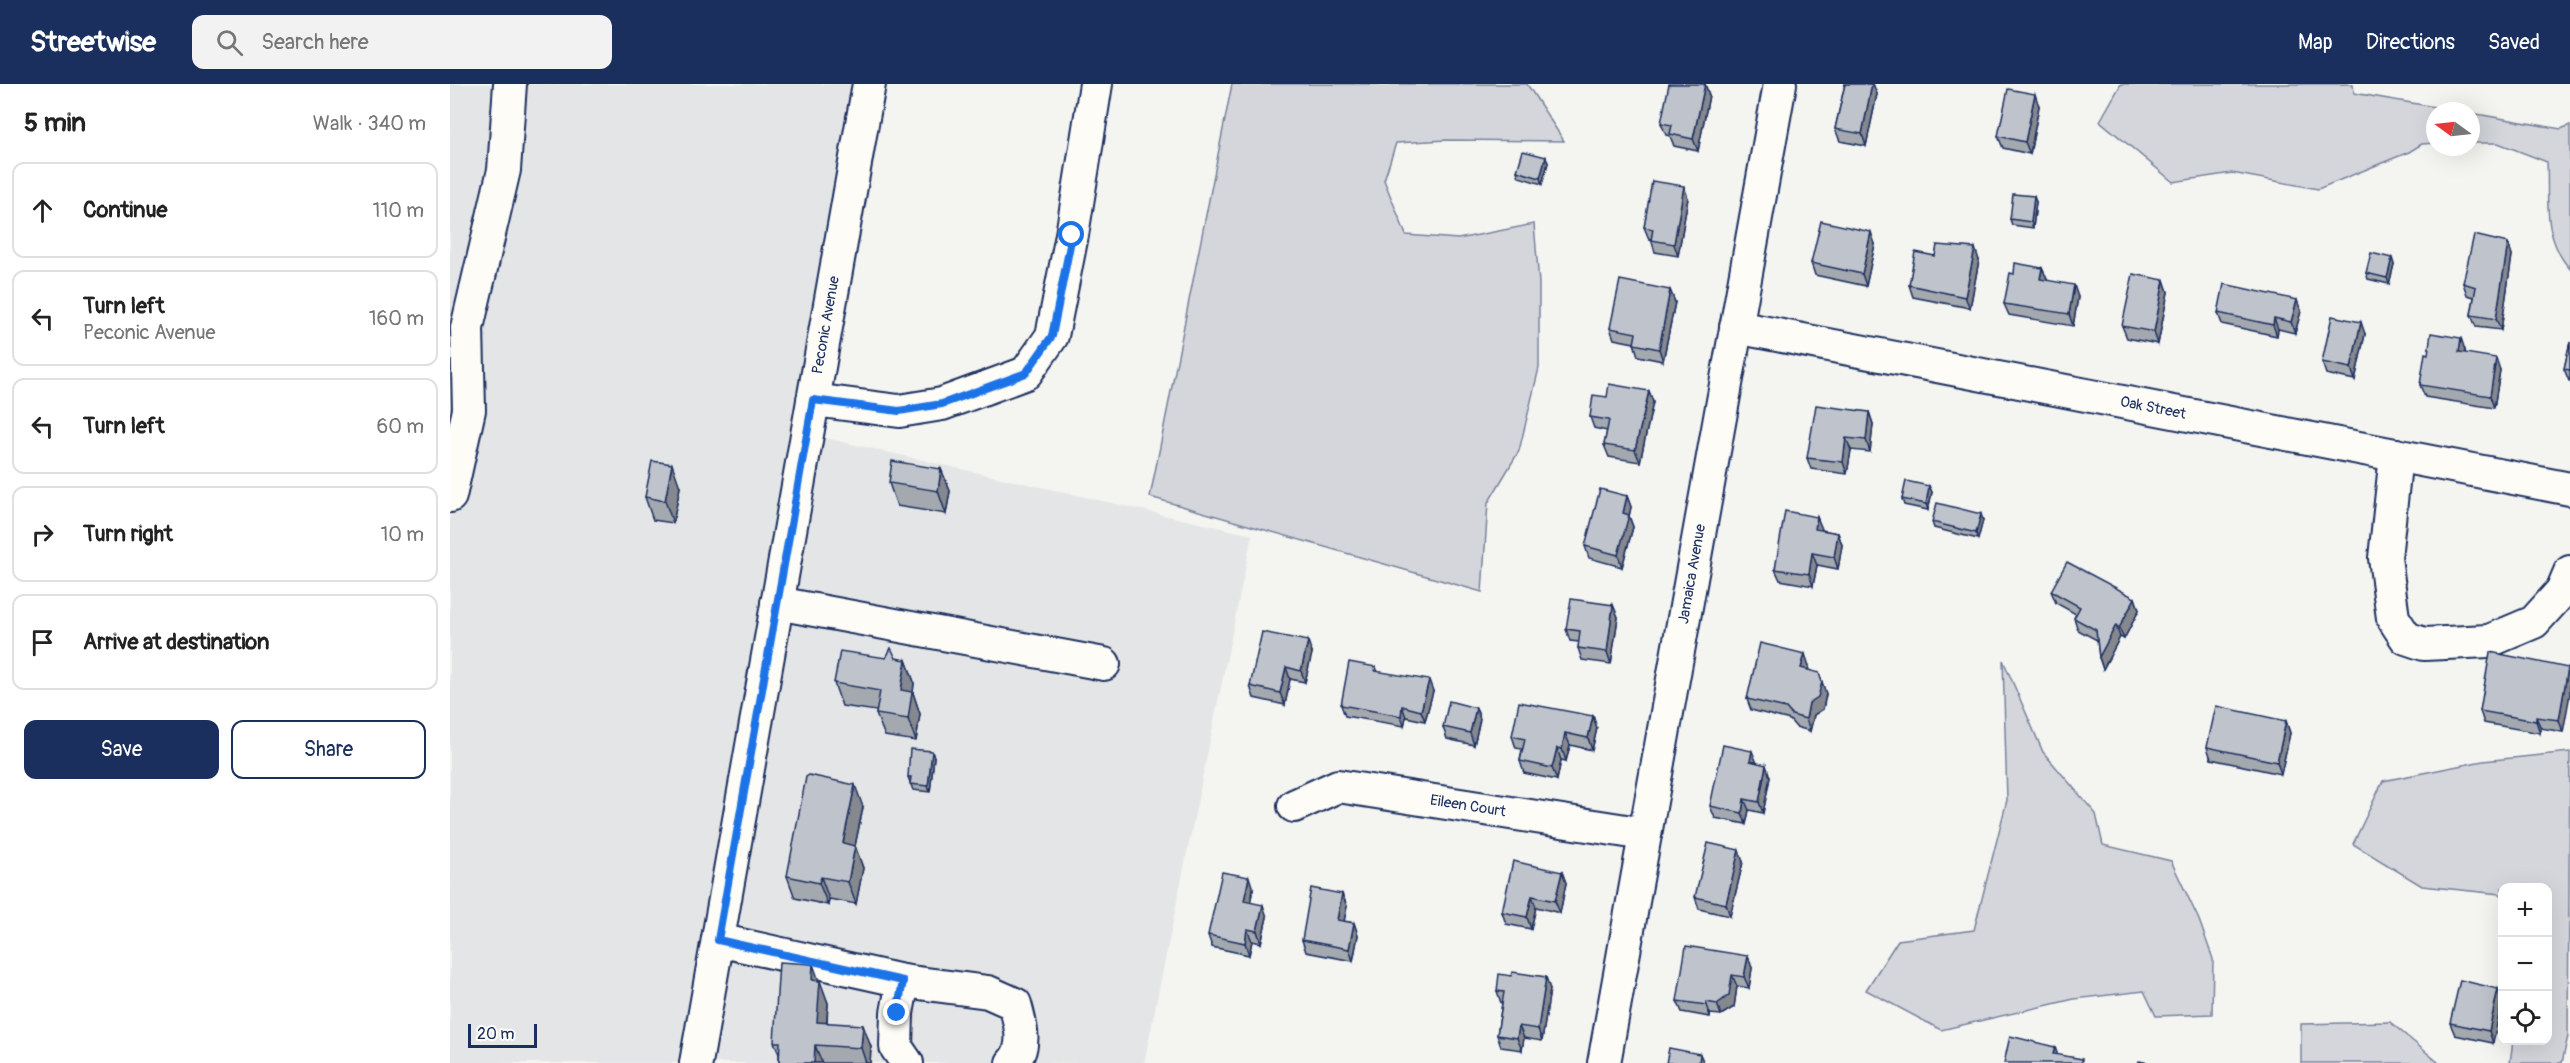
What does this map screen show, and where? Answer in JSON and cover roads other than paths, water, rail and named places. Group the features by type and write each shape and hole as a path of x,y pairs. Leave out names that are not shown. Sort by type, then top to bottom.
{"street":[{"path":"450,495 469,410 467,328 504,170 510,84"},
{"name":"Peconic Avenue","path":"696,1063 869,84"},
{"path":"813,400 899,411 942,404 1026,373 1040,357 1052,336 1074,224 1096,84"},
{"name":"Jamaica Avenue","path":"1604,1063 1780,84"},
{"name":"Oak Street","path":"1736,327 2570,489"},
{"path":"2396,455 2385,558 2393,618 2406,639 2424,644 2489,641 2534,622 2562,591 2570,572"},
{"path":"777,603 1104,664"},
{"name":"Eileen Court","path":"1294,806 1338,786 1645,834"},
{"path":"718,940 903,981 988,992 1015,1004 1022,1032 1017,1058 1012,1063"},
{"path":"903,981 897,1013 896,1047 907,1063"}]}
